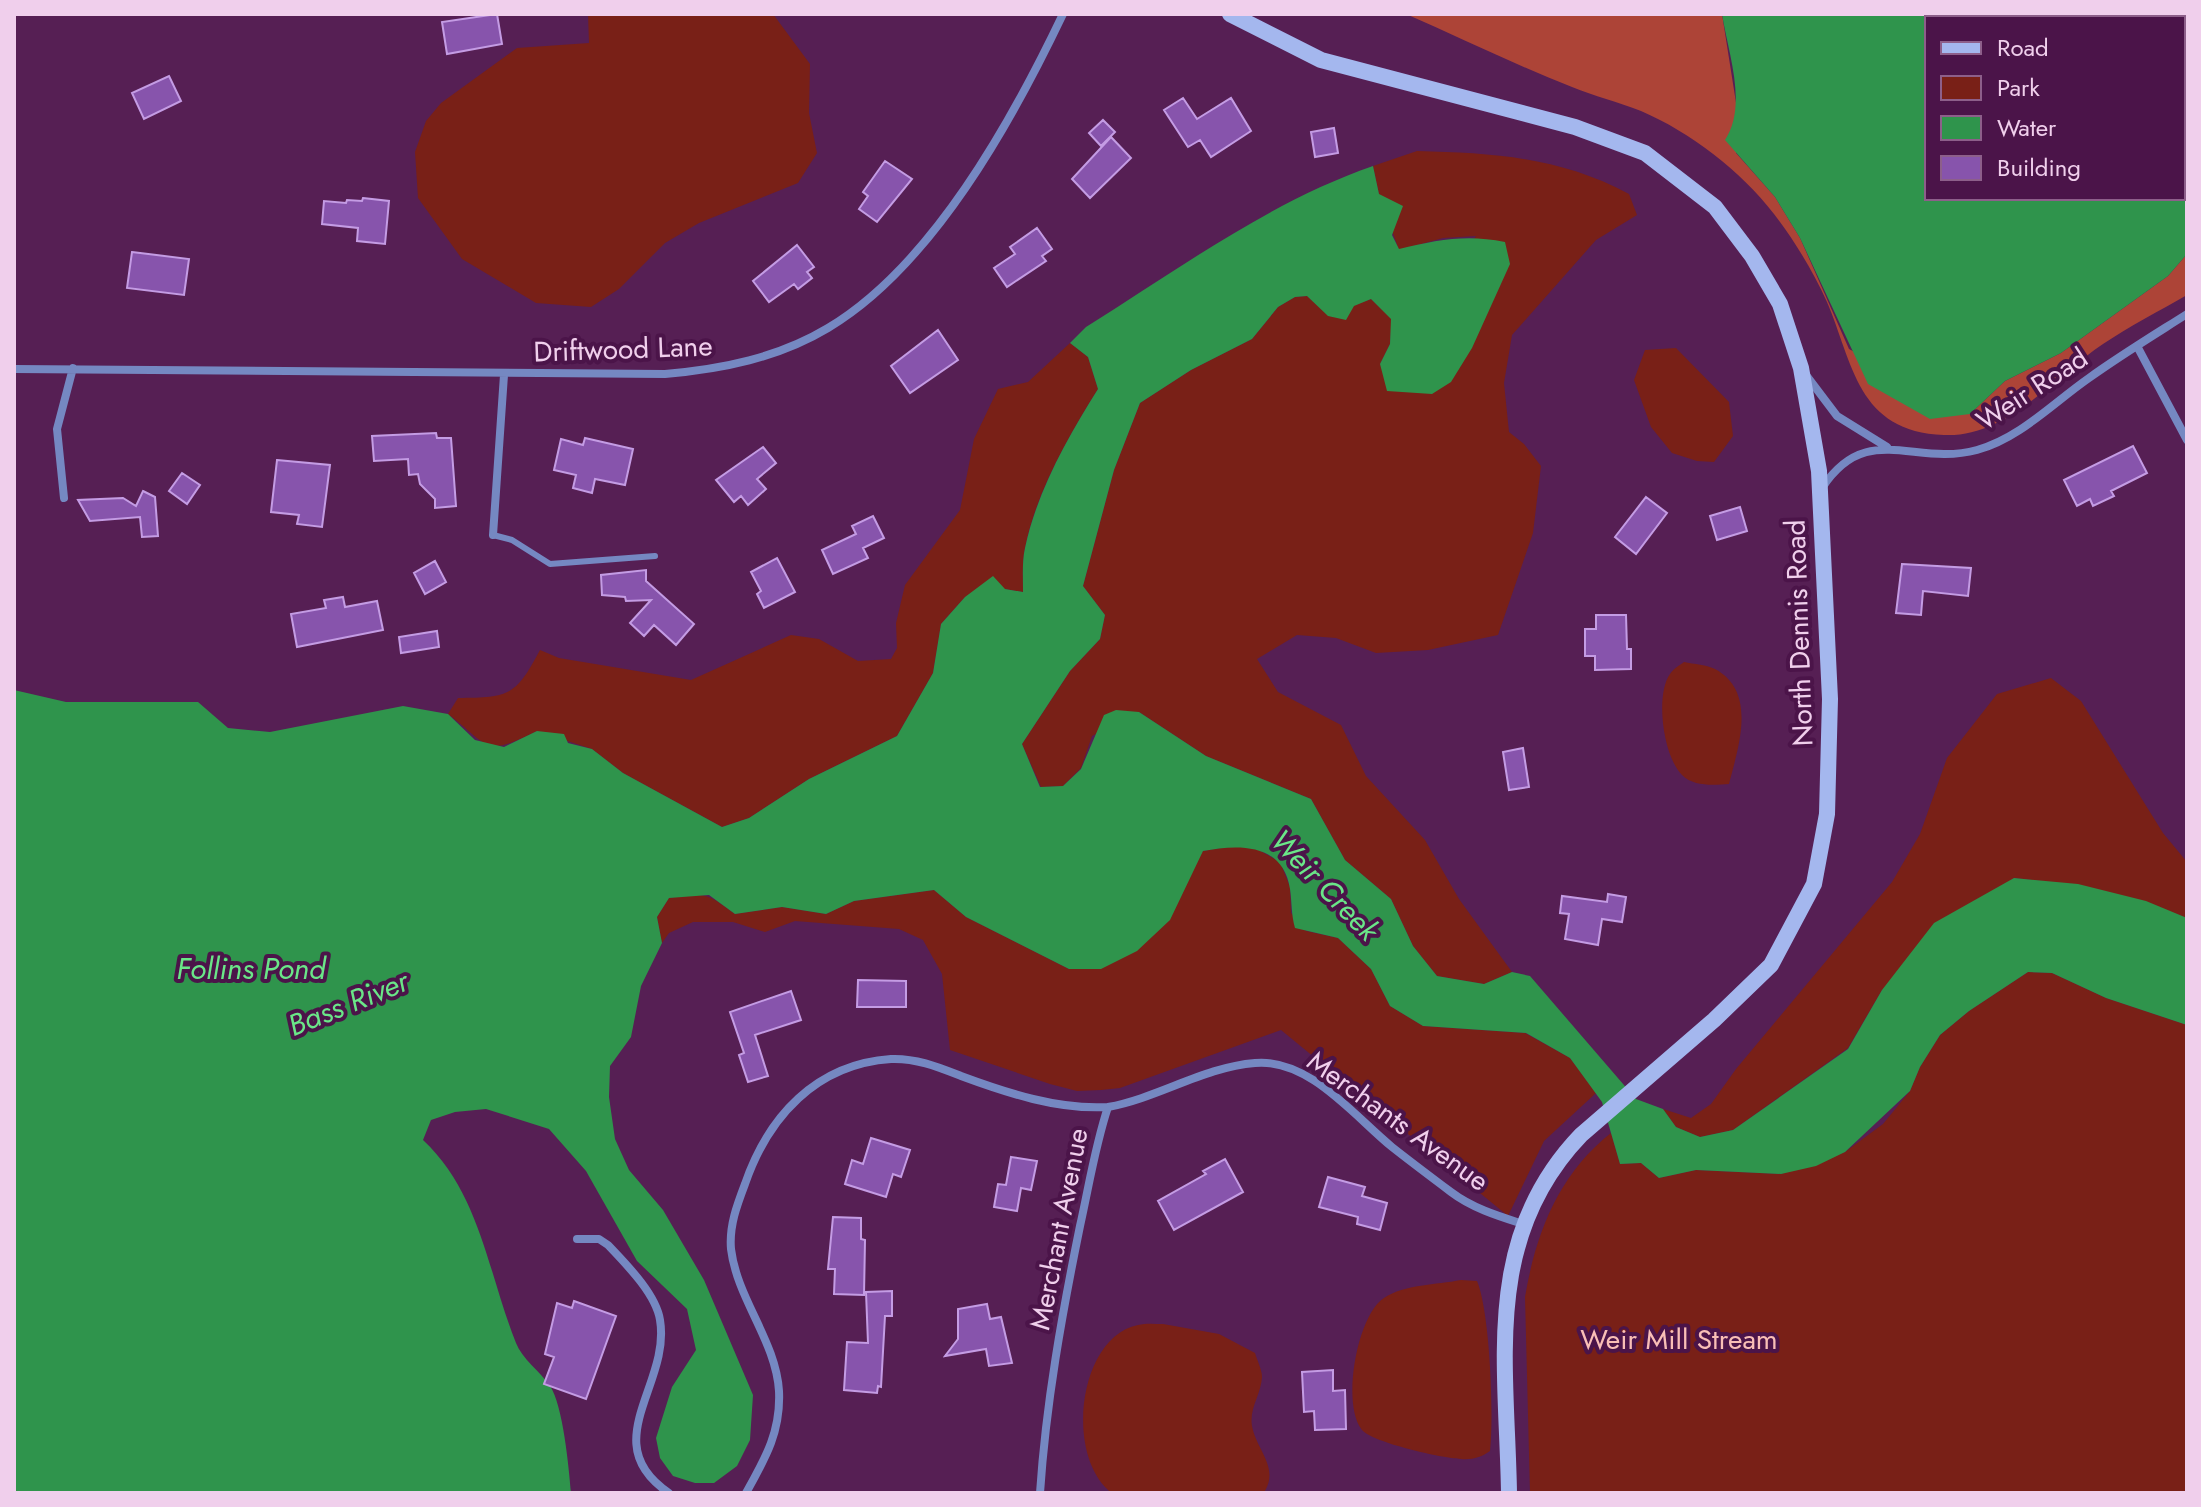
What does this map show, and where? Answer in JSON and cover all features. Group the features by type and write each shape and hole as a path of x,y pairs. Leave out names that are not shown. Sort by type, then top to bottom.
{"main road":[{"name":"North Dennis Road","path":"1230,14 1321,60 1575,127 1645,153 1715,207 1752,256 1780,304 1801,368 1819,492 1831,750 1827,814 1814,884 1771,965 1563,1154 1523,1224 1511,1267 1505,1317 1509,1493"}],"street":[{"name":"Driftwood Lane","path":"14,369 665,374 751,362 827,329 887,283 957,199 992,150 1063,14"},
{"name":"Weir Road","path":"1801,368 1837,416 1887,447 1940,455 1985,448 2023,428 2187,314"},
{"path":"2137,346 2187,440"},
{"path":"64,498 57,429 73,368"},
{"path":"493,535 504,375"},
{"name":"Weir Road","path":"1819,492 1836,466 1848,458 1887,447"},
{"name":"Merchant Avenue","path":"746,1493 773,1446 778,1389 775,1366 737,1272 731,1249 731,1228 753,1159 778,1116 801,1095 845,1068 889,1059 922,1062 1044,1102 1087,1108 1108,1107 1096,1142 1068,1282 1046,1424 1040,1493"},
{"name":"Merchants Avenue","path":"1108,1107 1149,1098 1232,1067 1269,1063 1287,1067 1323,1088 1453,1193 1489,1213 1523,1224"},
{"path":"577,1239 599,1239 608,1245 657,1308 660,1345 635,1441 640,1463 651,1480 669,1493"}],"lane":[{"path":"493,535 512,540 550,564 655,556"}],"green space":[{"path":"588,14 773,14 810,64 809,113 817,153 798,183 699,223 665,243 619,289 591,307 536,303 462,259 418,198 415,152 426,121 441,103 517,48 589,43"},
{"path":"1417,151 1526,159 1578,172 1629,194 1637,215 1596,240 1512,335 1504,383 1509,432 1524,444 1541,466 1533,533 1498,635 1428,650 1376,653 1336,638 1297,635 1257,659 1278,692 1341,725 1366,776 1425,840 1459,899 1512,972 1484,984 1437,976 1413,946 1391,899 1345,860 1311,799 1206,756 1139,712 1092,736 1081,768 1063,786 1041,787 1022,744 1070,671 1100,639 1105,615 1083,586 1114,470 1140,403 1191,370 1252,339 1278,307 1295,297 1307,296 1328,315 1371,299 1392,319 1390,344 1380,364 1476,236 1443,238 1399,250 1379,194 1373,166"},
{"path":"1070,343 1088,357 1098,389 1065,446 1037,506 1024,553 1023,592 1005,589 965,597 941,624 933,673 897,736 809,779 749,818 722,827 623,773 592,749 537,731 506,744 488,745 448,714 458,698 489,697 510,691 524,676 540,650 559,658 691,680 791,635 819,639 858,661 891,659 897,648 896,623 905,585 960,510 974,439 998,389 1028,382"},
{"path":"1676,348 1729,402 1733,436 1714,462 1697,461 1672,453 1651,427 1634,380 1645,350"},
{"path":"1684,662 1715,669 1728,679 1737,692 1742,722 1729,784 1692,782 1682,775 1670,754 1663,725 1663,696 1670,674"},
{"path":"2051,678 2081,701 2163,833 2187,862 2187,918 2102,892 2014,878 1882,990 1848,1048 1733,1130 1700,1137 1676,1127 1663,1109 1691,1118 1711,1104 1736,1069 1892,882 1920,834 1947,758 1997,694"},
{"path":"1232,846 1255,848 1280,862 1290,887 1291,913 1306,931 1338,938 1371,969 1390,1006 1423,1026 1525,1033 1570,1058 1596,1093 1544,1141 1508,1216 1281,1030 1120,1088 1077,1091 950,1050 942,974 923,940 899,929 795,921 765,932 733,922 693,922 669,933 662,943 657,917 669,898 691,895 711,898 735,914 782,907 826,914 854,901 934,890 966,917 1069,969 1193,865 1203,851"},
{"name":"Weir Mill Stream","path":"2028,972 2052,973 2106,998 2187,1025 2187,1493 1530,1493 1525,1297 1543,1227 1564,1186 1593,1149 1611,1133 1620,1164 1641,1163 1659,1178 1696,1170 1781,1174 1845,1152 1883,1124 1910,1091 1920,1067 1940,1035 1969,1011"},
{"path":"1461,1280 1477,1281 1485,1316 1491,1390 1490,1451 1473,1458 1452,1458 1409,1449 1369,1435 1362,1430 1356,1418 1353,1382 1360,1341 1374,1308 1384,1298 1401,1290"},
{"path":"1163,1324 1219,1334 1255,1353 1262,1377 1252,1413 1252,1426 1268,1466 1269,1482 1265,1491 1112,1493 1097,1476 1087,1453 1083,1427 1084,1400 1091,1374 1102,1351 1118,1334 1138,1325"}],"shaded area":[{"path":"1406,14 1722,14 1737,109 1736,153 1775,197 1800,238 1849,349 1970,414 2005,381 2061,353 2168,276 2187,254 2187,295 2103,344 2029,403 1989,427 1944,435 1915,431 1893,422 1876,408 1853,370 1827,302 1796,245 1761,198 1714,154 1678,130 1641,111 1551,79"}],"water":[{"path":"1722,14 2187,14 2187,254 2168,276 2061,353 2005,381 1970,414 1930,419 1868,384 1800,238 1775,197 1725,140 1735,111 1732,62"},
{"name":"Follins Pond","path":"1373,166 1379,194 1403,206 1392,235 1399,249 1452,239 1477,238 1505,242 1510,264 1472,348 1451,382 1432,394 1387,391 1380,364 1390,344 1391,319 1371,299 1354,306 1346,320 1328,316 1307,296 1295,297 1278,307 1252,339 1191,370 1140,403 1114,470 1083,586 1105,615 1100,639 1070,671 1022,744 1040,787 1063,786 1081,769 1104,715 1116,710 1139,712 1206,756 1311,799 1345,860 1391,899 1413,946 1437,976 1484,984 1512,972 1530,976 1636,1099 1663,1109 1676,1127 1700,1137 1733,1130 1848,1049 1882,990 1934,923 2014,878 2078,884 2146,901 2187,918 2187,1025 2106,998 2052,973 2028,972 1969,1011 1940,1035 1920,1067 1910,1091 1845,1152 1816,1166 1781,1174 1696,1170 1659,1178 1641,1163 1620,1164 1602,1102 1570,1058 1526,1033 1423,1026 1390,1006 1371,969 1338,938 1295,928 1286,874 1279,863 1257,850 1231,848 1203,851 1170,920 1137,951 1101,969 1069,969 966,917 934,890 854,901 826,914 782,907 735,914 709,895 669,898 657,917 662,943 641,986 631,1037 610,1066 609,1097 615,1139 629,1170 663,1210 704,1280 753,1395 750,1440 737,1466 714,1483 695,1483 673,1476 660,1458 656,1438 672,1387 696,1350 687,1309 637,1261 586,1171 549,1129 486,1109 455,1112 431,1120 423,1140 458,1184 480,1235 519,1349 555,1395 565,1437 571,1493 14,1493 14,690 66,702 198,702 228,728 270,732 403,706 448,714 475,740 504,747 537,731 564,734 568,743 592,749 623,773 722,827 749,818 809,779 897,736 933,673 941,624 965,597 993,576 1005,589 1023,592 1024,553 1037,506 1065,445 1098,389 1088,357 1070,343 1086,327 1225,238 1297,198"}],"building":[{"path":"497,14 502,44 447,54 442,22"},
{"path":"169,76 181,101 144,119 132,93"},
{"path":"1183,98 1197,119 1231,98 1251,131 1211,157 1200,140 1188,147 1164,110"},
{"path":"1103,120 1115,132 1101,146 1089,133"},
{"path":"1334,128 1338,153 1315,157 1311,132"},
{"path":"1111,137 1131,158 1090,198 1072,179"},
{"path":"885,161 912,179 877,222 859,209 868,196 863,192"},
{"path":"363,198 389,201 385,244 357,241 358,228 322,224 324,201 346,203 347,200 362,201"},
{"path":"1037,228 1052,249 1042,256 1046,261 1007,287 994,268 1015,254 1010,247"},
{"path":"797,245 814,267 807,272 812,278 798,289 794,284 769,302 753,281"},
{"path":"132,252 189,259 184,295 127,288"},
{"path":"938,330 958,360 910,393 891,366"},
{"path":"436,433 437,438 451,438 456,506 435,508 435,499 420,484 418,474 409,475 408,459 374,461 372,436"},
{"path":"585,438 633,449 625,485 595,479 592,493 573,488 576,475 554,470 561,439 583,445"},
{"path":"2133,446 2147,473 2111,491 2114,496 2093,506 2090,499 2077,506 2064,480"},
{"path":"763,447 776,463 757,479 766,489 748,505 741,496 734,502 716,480"},
{"path":"277,460 330,465 322,527 297,524 299,515 271,512"},
{"path":"182,473 200,485 187,504 169,491"},
{"path":"143,491 155,497 158,536 142,537 140,517 90,521 78,500 123,498 136,506"},
{"path":"1646,497 1667,513 1636,554 1615,537"},
{"path":"1740,507 1747,531 1717,540 1710,516"},
{"path":"873,516 884,538 863,548 868,558 833,574 822,550 856,534 852,526"},
{"path":"777,558 795,592 764,608 757,594 761,591 751,572"},
{"path":"435,561 446,582 425,594 414,573"},
{"path":"1902,564 1971,568 1968,596 1923,591 1921,615 1896,613"},
{"path":"646,570 646,581 694,624 676,645 654,625 644,636 630,623 651,600 626,601 625,597 602,595 601,575"},
{"path":"343,597 345,607 377,601 383,630 297,647 291,614 326,608 324,600"},
{"path":"1596,615 1626,615 1631,669 1595,670 1595,656 1585,656 1585,629 1596,629"},
{"path":"437,631 439,647 401,653 399,637"},
{"path":"1523,748 1529,787 1509,790 1503,752"},
{"path":"1608,894 1626,897 1622,922 1602,919 1598,945 1565,939 1569,914 1560,913 1562,896 1607,902"},
{"path":"858,980 906,981 906,1007 857,1007"},
{"path":"791,991 801,1020 755,1035 768,1076 748,1082 739,1055 744,1053 730,1012"},
{"path":"871,1138 910,1150 901,1177 893,1174 886,1197 845,1184 852,1160 863,1164"},
{"path":"1011,1157 1037,1161 1031,1190 1021,1188 1017,1211 994,1207 998,1184 1006,1185"},
{"path":"1225,1159 1243,1192 1174,1230 1158,1201 1206,1174 1203,1171"},
{"path":"1328,1177 1365,1187 1362,1196 1387,1203 1380,1230 1357,1224 1358,1217 1319,1207"},
{"path":"833,1217 861,1218 861,1239 865,1240 864,1295 834,1294 835,1269 828,1269"},
{"path":"892,1291 892,1316 885,1316 881,1387 878,1386 877,1393 844,1390 847,1342 868,1343 866,1292"},
{"path":"574,1301 616,1316 586,1399 544,1384 554,1357 545,1354 557,1303 572,1308"},
{"path":"987,1304 990,1319 1001,1317 1012,1363 989,1366 986,1349 945,1356 958,1339 958,1309"},
{"path":"1333,1370 1333,1391 1345,1390 1346,1429 1315,1430 1314,1411 1304,1412 1302,1372"}],"water label":[{"name":"Weir Creek","path":"1325,885"},
{"name":"Bass River","path":"348,1003"}]}
